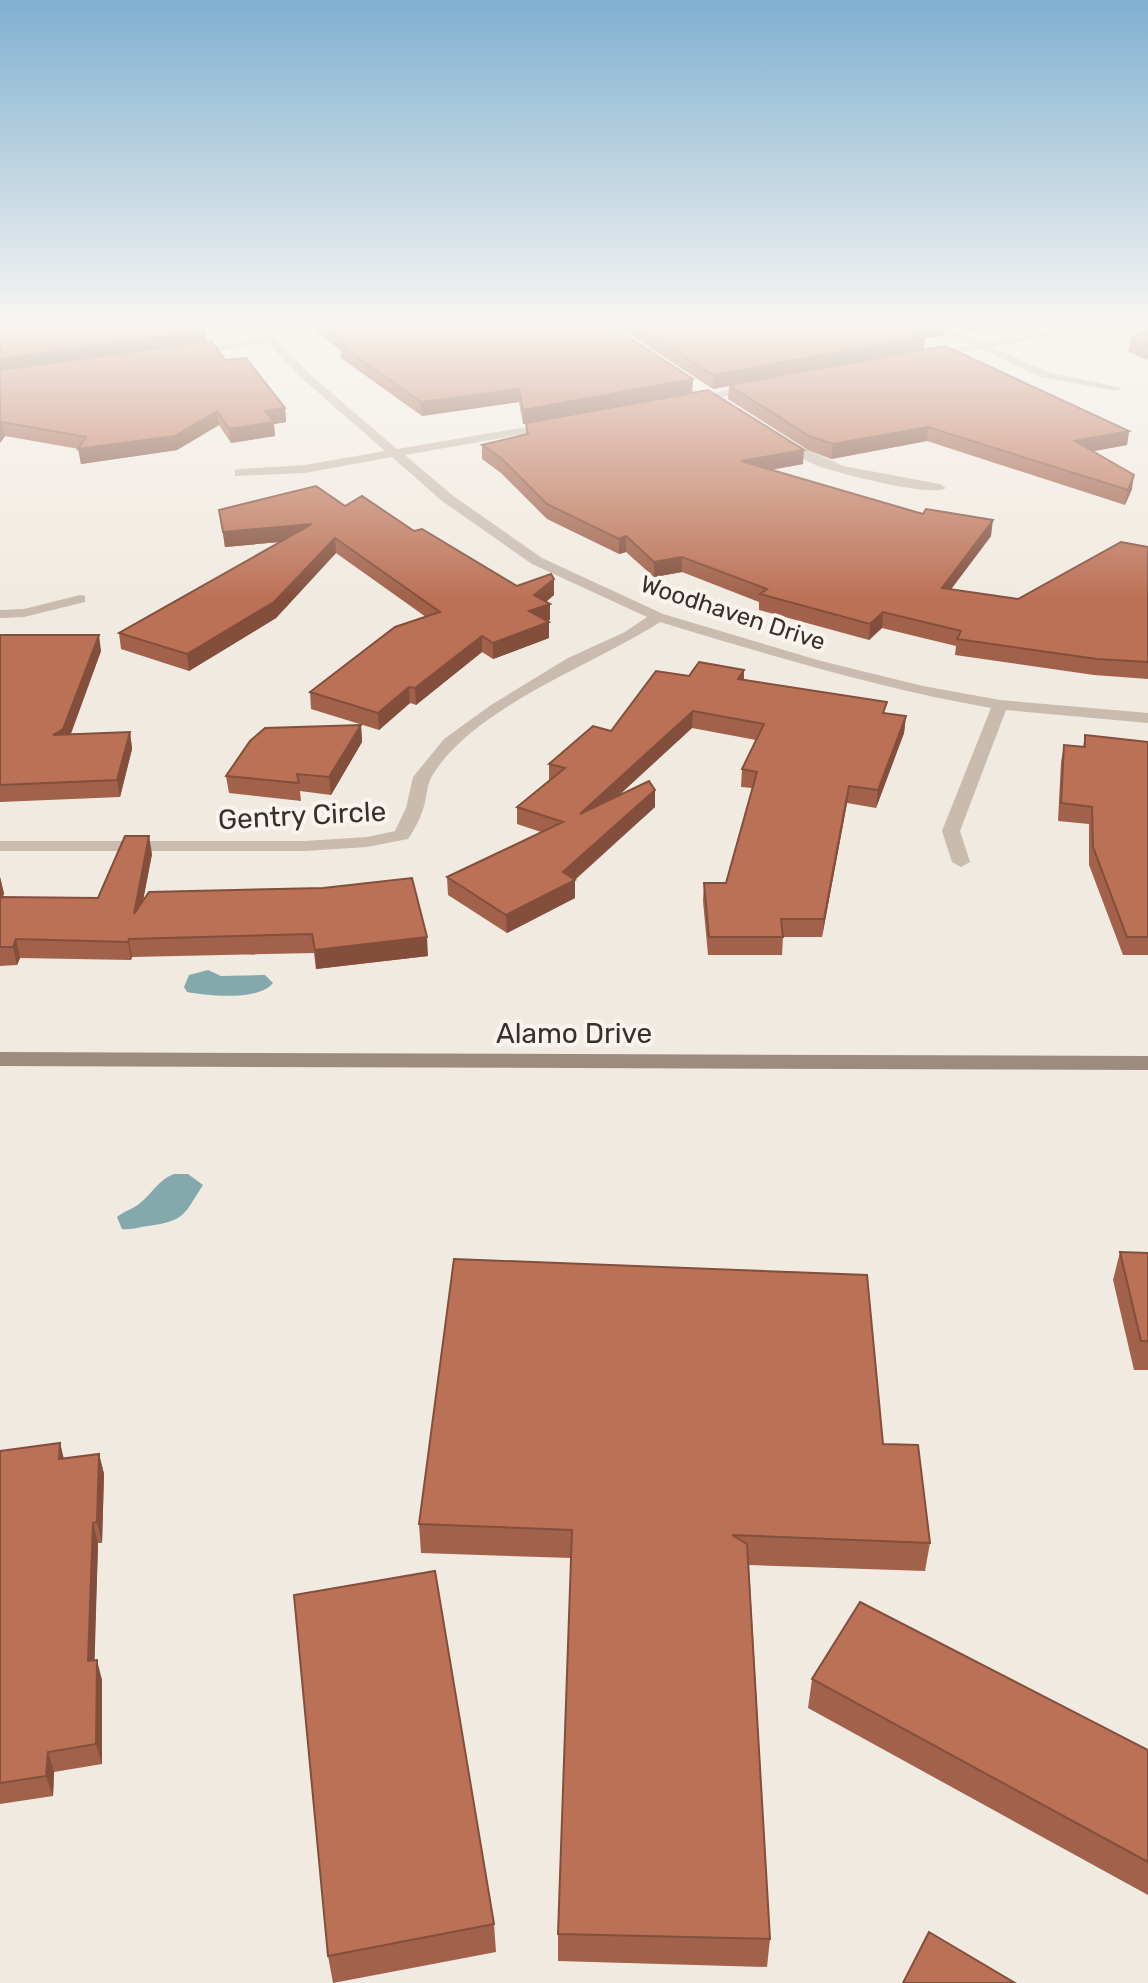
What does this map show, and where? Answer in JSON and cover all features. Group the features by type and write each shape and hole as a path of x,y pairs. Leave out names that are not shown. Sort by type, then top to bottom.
{"main road":[{"name":"Alamo Drive","path":"0,1059 1148,1063"}],"street":[{"name":"Woodhaven Drive","path":"350,414 447,498 537,561 658,617 816,664 923,691 1000,705 1148,718"},
{"path":"240,473 305,469 564,423"},
{"path":"766,432 803,456 860,477 940,488"},
{"path":"0,614 24,613 80,599"},
{"name":"Gentry Circle","path":"0,846 305,846 367,842 402,835 415,808 422,777 450,743 497,708 573,661 630,635 658,617"},
{"path":"961,862 951,831 1000,705"}],"water":[{"path":"208,970 221,976 265,975 273,983 257,993 245,995 187,992 184,987 189,975"},
{"path":"174,1174 188,1174 203,1185 183,1214 170,1222 122,1229 117,1217 139,1204"}],"building":[{"path":"0,414 213,414 175,436 78,449 86,437 2,422 0,425"},
{"path":"219,414 267,414 274,422 229,429"},
{"path":"578,414 746,414 804,450 741,461 923,514 926,509 993,520 942,588 1018,599 1121,542 1148,547 1148,662 1097,659 957,639 961,631 883,612 870,624 760,594 767,589 682,557 654,562 626,536 619,539 547,504 501,458 482,445 528,434 526,423"},
{"path":"774,414 1091,414 1129,431 1075,441 1134,475 1128,490 928,427 833,444 809,436"},
{"path":"316,486 345,506 362,496 414,531 422,529 517,586 551,574 554,579 534,595 550,604 529,611 549,622 493,643 482,636 415,688 409,687 378,713 310,692 395,627 440,612 335,538 274,602 187,654 119,633 312,524 223,532 219,510"},
{"path":"0,635 99,635 63,729 53,735 130,732 117,780 0,785"},
{"path":"699,662 744,670 738,679 887,702 883,713 906,716 878,790 849,786 824,919 781,919 783,937 709,937 704,883 726,883 757,772 742,769 764,724 693,711 580,814 649,781 655,790 563,872 575,880 506,915 447,877 563,822 517,807 565,768 549,764 593,726 611,731 656,671 689,676"},
{"path":"361,725 329,777 297,774 299,783 226,776 250,741 265,728"},
{"path":"1085,735 1148,742 1148,937 1127,937 1093,847 1092,807 1061,803 1064,745 1085,747"},
{"path":"125,836 149,836 134,914 149,892 323,888 412,878 427,937 315,950 312,934 129,939 128,942 16,939 13,947 0,947 0,897 98,898"},
{"path":"1120,1252 1148,1253 1148,1341 1141,1341"},
{"path":"454,1259 867,1275 883,1444 918,1445 930,1543 732,1535 747,1544 770,1939 558,1934 572,1530 419,1524"},
{"path":"60,1443 59,1459 99,1454 88,1661 97,1660 96,1744 48,1752 46,1776 0,1783 0,1451"},
{"path":"435,1571 494,1924 328,1956 294,1595"},
{"path":"860,1602 1148,1750 1148,1862 812,1679"},
{"path":"929,1932 1015,1983 903,1983"}]}
